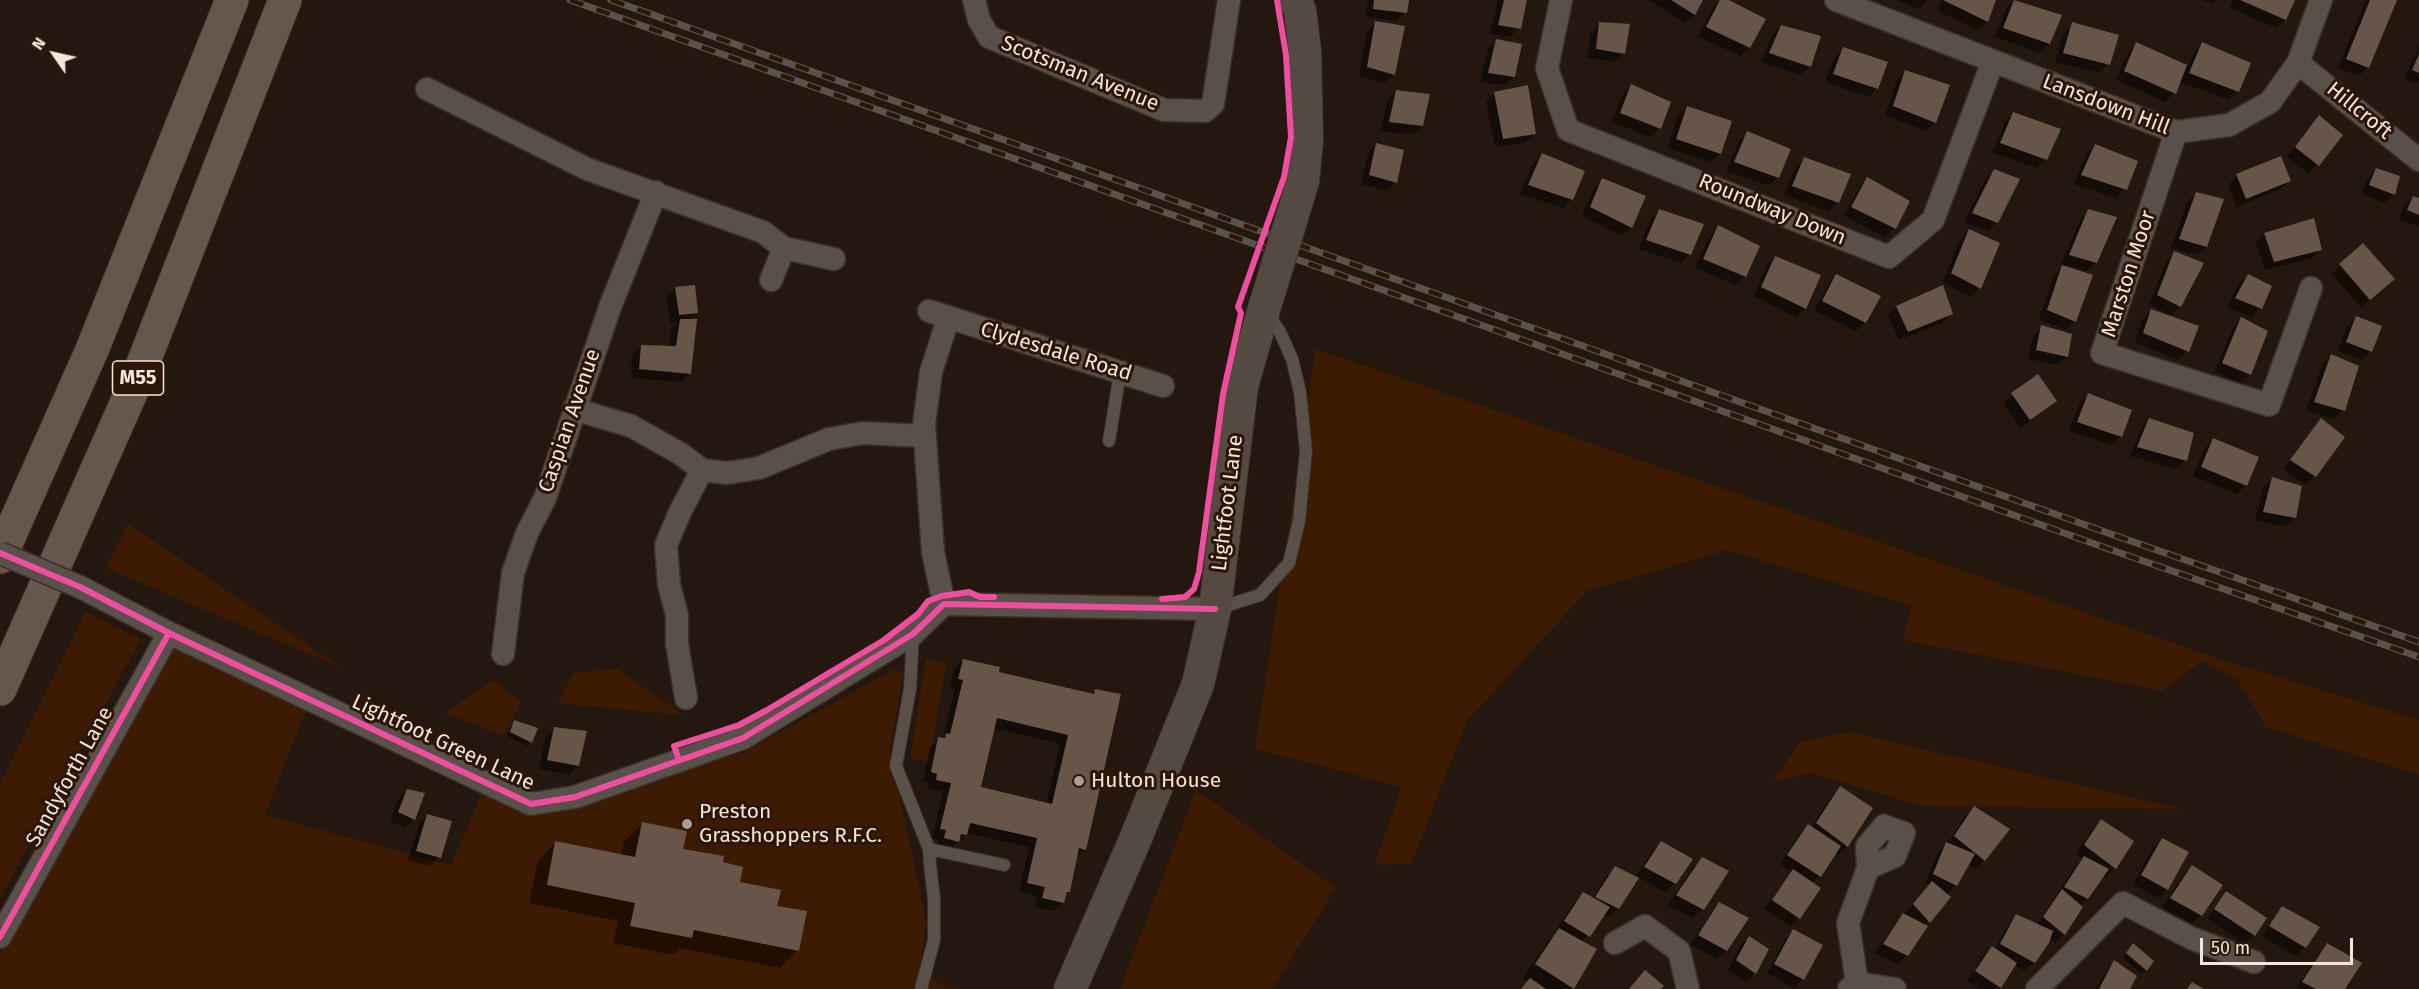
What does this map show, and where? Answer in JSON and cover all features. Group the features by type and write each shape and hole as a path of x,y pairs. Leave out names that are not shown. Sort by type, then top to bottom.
{"highway":[{"name":"M55","path":"0,555 92,350 232,0"},
{"name":"M55","path":"0,689 137,379 285,0"}],"main road":[{"name":"Lightfoot Lane","path":"1070,989 1135,840 1198,684 1215,609 1242,386 1303,181 1307,141 1305,52 1300,11 1296,0"}],"street":[{"name":"Scotsman Avenue","path":"974,0 979,20 989,37 1164,110 1205,111 1213,104 1228,0"},
{"name":"Roundway Down","path":"1561,0 1548,68 1568,130 1889,257 1933,220 1993,61"},
{"name":"Lansdown Hill","path":"1836,0 2176,132 2229,124 2270,102 2298,63 2321,0"},
{"name":"Hillcroft","path":"2298,63 2419,160"},
{"path":"427,89 586,169 656,192 763,232 784,248 834,259"},
{"name":"Marston Moor","path":"2176,132 2102,353 2269,405 2311,288"},
{"name":"Caspian Avenue","path":"503,654 513,573 527,533 545,498 610,307 656,192"},
{"path":"771,280 784,248"},
{"name":"Clydesdale Road","path":"944,604 933,552 924,436 938,315 1163,386"},
{"path":"574,409 631,426 681,454 702,470 727,473 759,468 829,439 863,433 924,436"},
{"path":"686,698 677,644 677,615 669,585 666,545 702,470"},
{"name":"Lightfoot Green Lane","path":"0,555 80,587 169,633 531,804 575,797 743,738 913,634 944,604"},
{"path":"944,604 1215,609"},
{"name":"Sandyforth Lane","path":"0,937 169,633"},
{"path":"1869,868 1848,923 1853,986 1895,989"},
{"path":"2037,989 2123,903 2191,938 2254,962"},
{"path":"1615,944 1646,926 1679,951 1688,989"}],"lane":[{"path":"1215,609 1260,595 1289,563 1299,521 1306,450 1300,392 1288,350 1280,332 1264,309"},
{"path":"1109,441 1120,373"},
{"path":"913,634 910,689 896,766 929,849 934,899 934,939 921,989"},
{"path":"929,849 1004,865"}],"shaded area":[{"path":"1316,349 2232,663 2419,720 2419,775 2266,727 2238,680 2202,661 2162,691 1903,640 1912,606 1727,550 1587,591 1467,721 1411,864 1374,865 1402,787 1255,749"},
{"path":"128,524 342,668 106,568"},
{"path":"86,612 141,639 0,898 0,785"},
{"name":"Preston Grasshoppers R.F.C.","path":"174,648 307,708 303,717 307,719 302,719 265,815 451,865 482,793 529,810 742,753 895,669 903,674 890,752 890,774 899,793 926,921 920,967 932,980 955,989 0,989 0,955"},
{"path":"926,659 946,663 929,762 910,758"},
{"path":"617,669 684,715 557,703 573,673"},
{"path":"493,680 521,701 504,736 445,713"},
{"path":"1849,732 2183,809 1922,806 1812,773 1772,782 1800,742"},
{"path":"1196,790 1336,888 1272,989 1120,989"}],"building":[{"path":"1374,0 1409,0 1407,13 1373,9"},
{"path":"1504,0 1527,0 1521,29 1498,25"},
{"path":"1671,0 1703,0 1695,15"},
{"path":"1720,0 1729,0 1766,19 1750,48 1706,27"},
{"path":"1943,0 1996,0 1988,22"},
{"path":"2014,0 2062,15 2050,44 2003,28"},
{"path":"2240,0 2295,0 2286,20"},
{"path":"2370,0 2397,0 2369,68 2346,59"},
{"path":"1375,21 1405,26 1395,75 1367,67"},
{"path":"1599,22 1630,24 1625,54 1596,49"},
{"path":"2072,22 2119,35 2110,65 2063,53"},
{"path":"1781,25 1821,36 1811,67 1769,53"},
{"path":"1496,39 1522,44 1515,77 1488,73"},
{"path":"2136,42 2187,65 2176,94 2124,71"},
{"path":"2202,42 2251,63 2239,92 2189,73"},
{"path":"1843,47 1888,62 1878,89 1833,74"},
{"path":"2419,54 2419,73 2412,70"},
{"path":"1905,70 1950,85 1936,123 1893,106"},
{"path":"1631,84 1671,102 1661,129 1620,113"},
{"path":"1528,85 1536,134 1503,139 1494,92"},
{"path":"1396,90 1430,94 1423,126 1389,122"},
{"path":"1687,106 1732,121 1721,154 1676,139"},
{"path":"2013,112 2061,129 2047,160 2000,143"},
{"path":"2319,115 2343,135 2319,166 2295,147"},
{"path":"1747,131 1791,149 1779,178 1734,162"},
{"path":"1376,143 1404,150 1397,183 1369,175"},
{"path":"2095,144 2138,161 2127,190 2081,175"},
{"path":"1542,153 1585,171 1573,200 1528,185"},
{"path":"2281,156 2291,181 2246,199 2236,174"},
{"path":"1804,157 1851,174 1839,203 1792,186"},
{"path":"2376,168 2400,176 2395,195 2369,185"},
{"path":"1994,169 2020,179 1998,223 1972,213"},
{"path":"1867,177 1910,201 1896,229 1851,207"},
{"path":"1602,178 1646,196 1632,228 1590,207"},
{"path":"2196,192 2224,199 2207,247 2179,239"},
{"path":"2413,196 2419,198 2419,215 2407,210"},
{"path":"1659,209 1704,224 1691,255 1646,240"},
{"path":"2088,209 2117,217 2097,263 2069,255"},
{"path":"2314,218 2322,250 2274,262 2264,233"},
{"path":"1718,225 1760,246 1746,277 1703,259"},
{"path":"1969,229 2000,243 1981,289 1951,273"},
{"path":"2363,243 2395,279 2370,300 2339,264"},
{"path":"2174,251 2204,263 2181,307 2157,295"},
{"path":"1775,256 1821,275 1806,309 1761,287"},
{"path":"2062,265 2093,275 2076,322 2047,310"},
{"path":"1836,274 1881,296 1866,323 1822,301"},
{"path":"2248,274 2272,286 2262,309 2235,298"},
{"path":"695,285 698,313 679,315 675,287"},
{"path":"1943,285 1953,314 1908,332 1896,306"},
{"path":"2151,309 2199,326 2189,352 2143,333"},
{"path":"2356,316 2382,326 2372,352 2346,342"},
{"path":"2241,317 2268,331 2251,375 2222,363"},
{"path":"680,319 697,319 691,374 639,369 641,345 676,346"},
{"path":"2041,325 2072,334 2068,357 2036,350"},
{"path":"2331,354 2359,366 2345,411 2314,402"},
{"path":"2038,374 2057,401 2030,420 2011,393"},
{"path":"2088,393 2132,410 2122,437 2077,422"},
{"path":"2149,418 2194,433 2187,461 2137,447"},
{"path":"2321,418 2345,437 2316,477 2290,460"},
{"path":"2213,438 2259,457 2247,486 2201,467"},
{"path":"2272,477 2302,486 2296,518 2263,512"},
{"name":"Hulton House","path":"963,659 1000,667 999,672 1094,694 1095,689 1121,694 1086,850 1079,848 1070,892 1067,892 1064,903 1042,898 1045,887 1027,883 1037,838 970,823 967,835 961,834 959,842 944,838 946,830 940,829 951,783 936,780 937,774 931,772 938,737 945,738 946,733 950,734 963,680 958,679","holes":["997,718 1068,735 1052,804 981,787"]},
{"path":"514,720 538,728 532,743 510,732"},
{"path":"554,727 587,731 579,766 547,760"},
{"path":"1840,786 1873,808 1848,847 1816,823"},
{"path":"407,789 425,793 415,820 398,812"},
{"path":"1974,806 2010,829 1985,861 1954,836"},
{"path":"427,814 452,821 441,858 416,851"},
{"path":"2101,819 2134,841 2116,869 2084,845"},
{"name":"Preston Grasshoppers R.F.C.","path":"642,822 687,831 683,849 724,856 723,862 743,867 740,882 781,890 777,906 807,911 799,951 694,930 692,938 630,926 635,903 547,885 555,841 635,857"},
{"path":"1808,824 1841,846 1821,877 1787,855"},
{"path":"2162,838 2189,852 2168,890 2141,875"},
{"path":"1661,841 1693,859 1676,884 1644,867"},
{"path":"1946,842 1975,854 1957,886 1933,874"},
{"path":"2084,856 2109,869 2088,899 2064,887"},
{"path":"1702,857 1729,871 1704,910 1676,895"},
{"path":"2192,865 2223,885 2202,916 2170,898"},
{"path":"1615,866 1639,878 1619,909 1595,897"},
{"path":"1793,869 1821,888 1800,919 1772,900"},
{"path":"1932,881 1951,897 1930,923 1913,904"},
{"path":"2062,889 2083,907 2065,935 2043,917"},
{"path":"2226,891 2267,918 2255,936 2214,909"},
{"path":"1583,892 1610,907 1590,937 1564,921"},
{"path":"1719,902 1749,918 1727,951 1698,935"},
{"path":"2282,906 2320,927 2306,948 2269,926"},
{"path":"1903,913 1928,926 1908,956 1883,944"},
{"path":"2016,914 2053,931 2049,943 2035,963 2000,944"},
{"path":"1559,928 1597,949 1574,989 1535,964"},
{"path":"1793,929 1823,945 1804,980 1774,964"},
{"path":"1749,936 1769,949 1756,974 1736,960"},
{"path":"2133,943 2154,961 2147,971 2126,953"},
{"path":"2327,943 2362,963 2345,989 2316,989 2302,982"},
{"path":"1992,946 2017,963 2001,988 1975,971"},
{"path":"2114,960 2137,976 2130,989 2099,989"},
{"path":"1645,970 1664,986 1661,989 1629,989"},
{"path":"1530,978 1546,989 1521,989"},
{"path":"2192,982 2204,989 2187,989"}],"railway":[{"path":"570,0 2106,548 2419,657"},
{"path":"611,0 2419,642"}],"cycle path":[{"path":"1162,599 1185,597 1194,589 1199,572 1223,394 1241,313 1238,307 1284,177 1291,137 1286,55 1277,0"},
{"path":"0,553 80,587 169,633 531,804 575,797 743,738 913,634 944,604 1215,609"},
{"path":"679,760 674,746 739,725 767,710 884,640 918,614 928,601 942,596 969,592 980,597 994,597"},
{"path":"0,937 169,633"}],"place":[{"name":"Hulton House","path":"1079,781"},
{"name":"Preston Grasshoppers R.F.C.","path":"687,824"}]}
